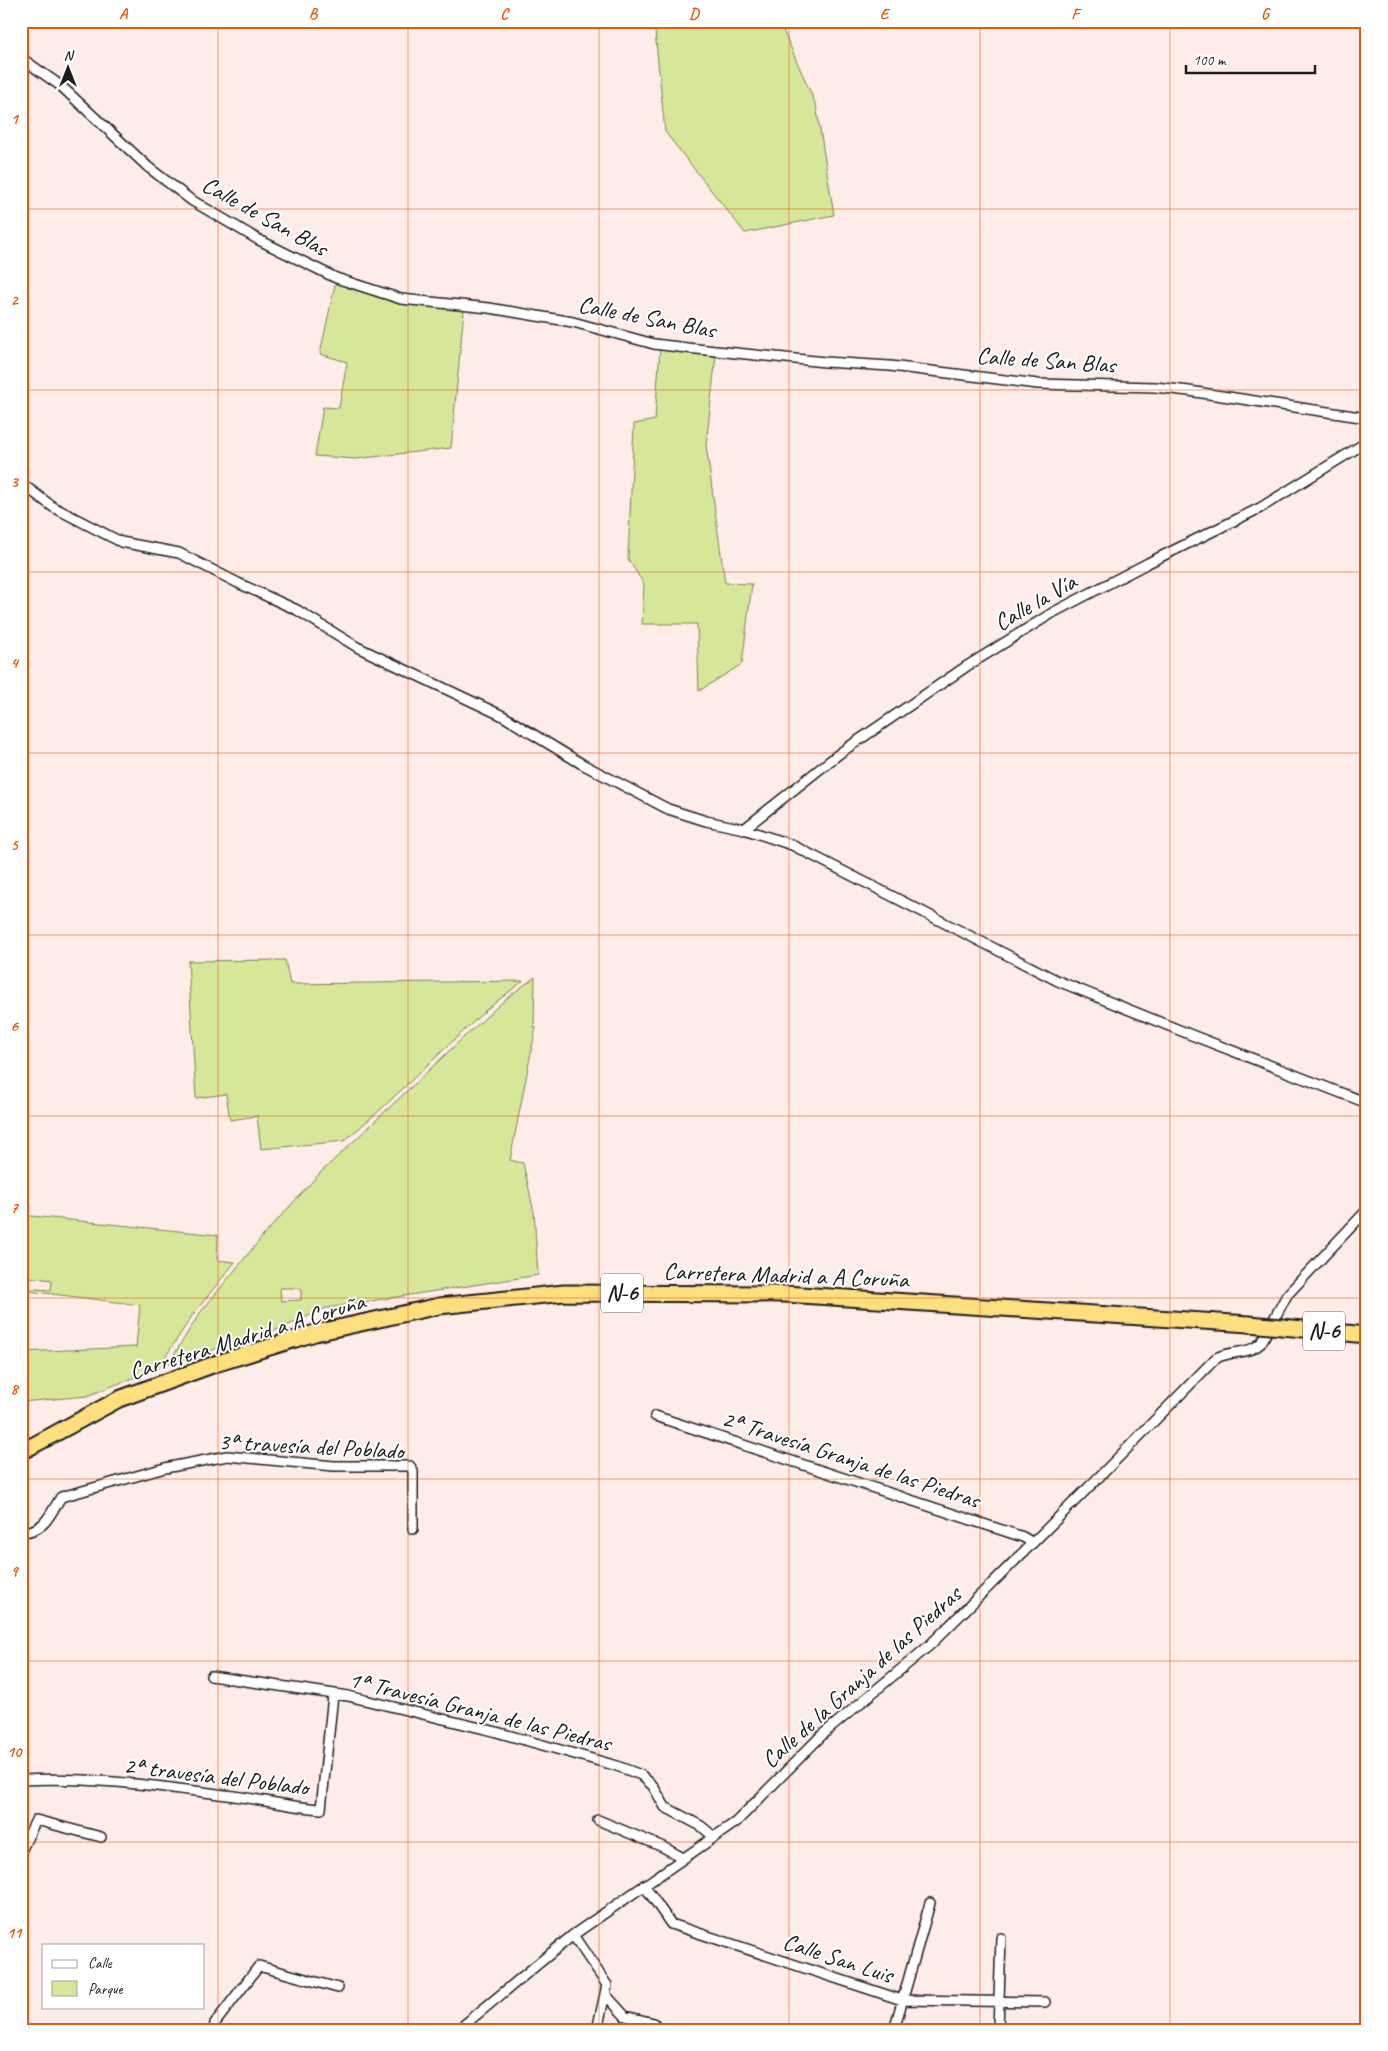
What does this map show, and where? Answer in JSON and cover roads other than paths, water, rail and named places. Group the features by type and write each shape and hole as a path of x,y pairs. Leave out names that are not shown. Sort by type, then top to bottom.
{"highway":[{"name":"Carretera Madrid a A Coruña","path":"21,1452 119,1399 215,1364 315,1334 439,1306 564,1293 785,1294 1249,1324 1367,1334"}],"street":[{"name":"Calle de San Blas","path":"21,58 61,86 148,167 191,200 259,240 336,278 402,299 489,308 563,320 654,344 697,350 899,367 1038,384 1172,389 1367,418"},
{"name":"Calle la Vía","path":"744,829 840,753 967,666 1054,612 1148,562 1260,508 1367,442"},
{"path":"21,484 53,507 121,542 179,553 238,584 297,610 357,647 504,716 582,764 668,809 706,821 744,829 792,845 1058,980 1367,1103"},
{"name":"Calle de la Granja de las Piedras","path":"458,2030 574,1935 736,1822 822,1735 930,1645 1216,1358 1226,1353 1246,1352 1256,1348 1266,1335 1287,1295 1367,1210"},
{"name":"2ª Travesía Granja de las Piedras","path":"655,1416 1023,1536 1033,1543"},
{"name":"3ª travesía del Poblado","path":"21,1532 31,1532 40,1528 62,1497 166,1468 227,1456 334,1466 410,1466 413,1471 413,1529"},
{"name":"1ª Travesía Granja de las Piedras","path":"211,1676 348,1696 493,1731 636,1772 653,1786 665,1807 701,1826 714,1837"},
{"name":"2ª travesía del Poblado","path":"21,1780 57,1778 94,1780 236,1796 297,1807 321,1809 334,1695"},
{"path":"21,1850 36,1820 101,1837"},
{"path":"598,1820 663,1847 683,1858"},
{"name":"Calle San Luis","path":"644,1885 671,1924 902,2000 1045,2002"},
{"path":"894,2030 930,1903"},
{"path":"574,1935 607,1984 598,2030"},
{"path":"998,2030 1000,1938"},
{"path":"214,2030 216,2023 258,1966 268,1967 338,1988"},
{"path":"605,1994 625,2016 654,2023 654,2030"}]}
